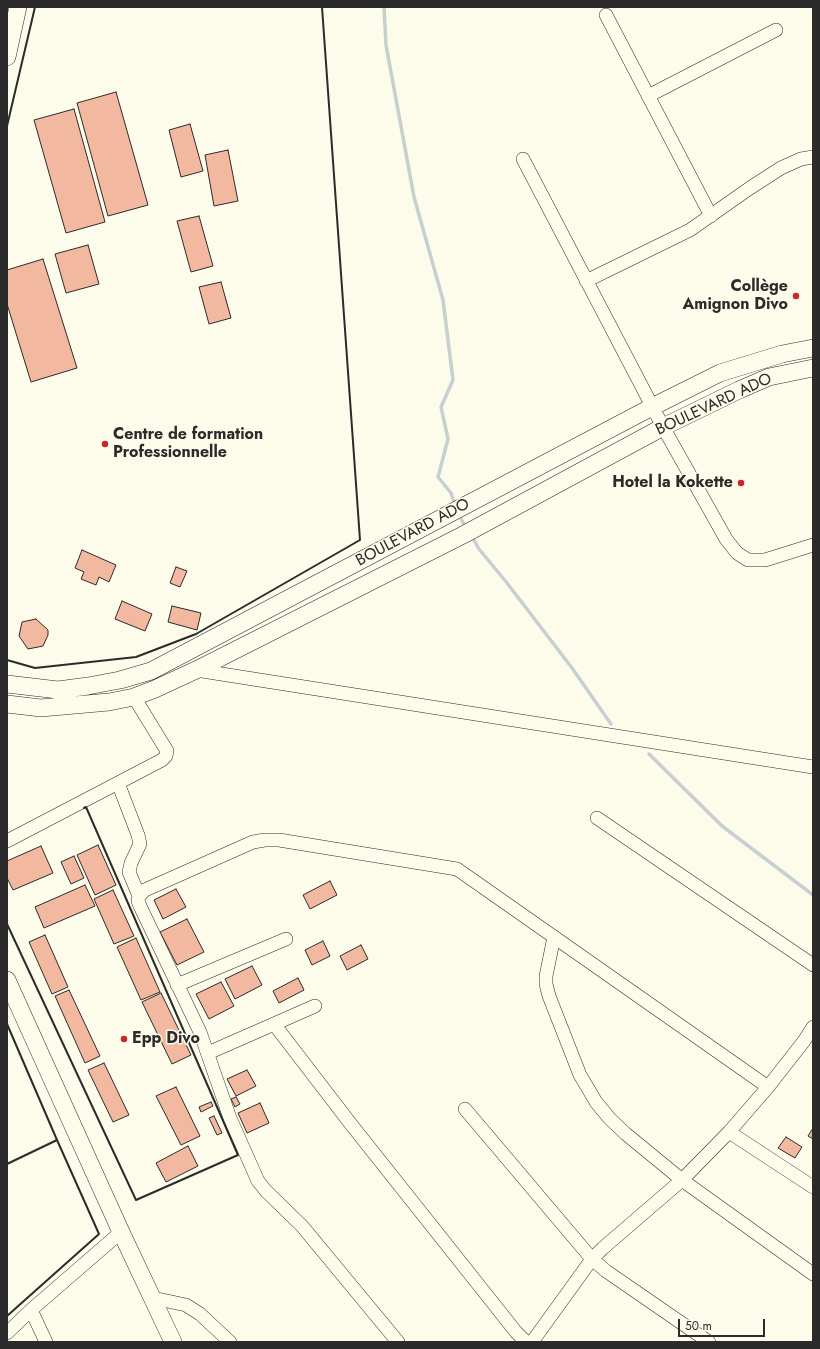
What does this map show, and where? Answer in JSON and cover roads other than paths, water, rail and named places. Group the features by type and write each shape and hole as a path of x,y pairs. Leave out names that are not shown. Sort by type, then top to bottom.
{"main road":[{"path":"7,57 18,7"},
{"name":"BOULEVARD ADO","path":"7,684 58,690 120,680 150,671 652,407 720,373 782,354 812,348"},
{"name":"BOULEVARD ADO","path":"7,704 41,708 108,702 134,697 155,689 196,670 463,534 663,427 739,390 769,378 813,368"},
{"path":"7,980 121,1232 173,1342"}],"street":[{"path":"606,15 712,216"},
{"path":"648,96 776,30"},
{"path":"586,281 683,234 712,216 750,188 781,168 801,158 813,157"},
{"path":"523,159 652,407 726,539 737,553 748,560 765,560 813,545"},
{"path":"196,670 813,767"},
{"path":"7,841 162,760 166,756 167,751 134,697"},
{"path":"118,783 140,844 131,863 130,872 139,896 138,901 200,1032 230,1118 258,1181 266,1191 302,1226 398,1342"},
{"path":"597,818 813,965"},
{"path":"139,896 145,890 253,842 280,840 457,869 768,1087"},
{"path":"554,937 546,976 549,996 580,1075 596,1102 610,1119 626,1134 682,1180 813,1274"},
{"path":"177,984 286,939"},
{"path":"208,1053 314,1006"},
{"path":"274,1024 516,1332 526,1342"},
{"path":"532,1342 592,1259 682,1180 729,1132 768,1087 813,1027"},
{"path":"465,1109 592,1259 606,1271 709,1342"},
{"path":"729,1132 813,1187"},
{"path":"7,1333 31,1310 121,1232"},
{"path":"153,1298 186,1305 200,1314 230,1342"},
{"path":"31,1310 46,1342"}],"waterway":[{"path":"384,7 386,45 414,197 443,300 453,380 441,407 448,439 438,477 451,493 455,505"},
{"path":"459,515 466,528"},
{"path":"471,535 479,549 572,668 611,724"},
{"path":"649,754 722,826 813,895"}],"place":[{"name":"Collège Amignon Divo","path":"796,296"},
{"name":"Centre de formation Professionnelle","path":"105,444"},
{"name":"Hotel la Kokette","path":"741,483"},
{"name":"Epp Divo","path":"124,1039"}]}
